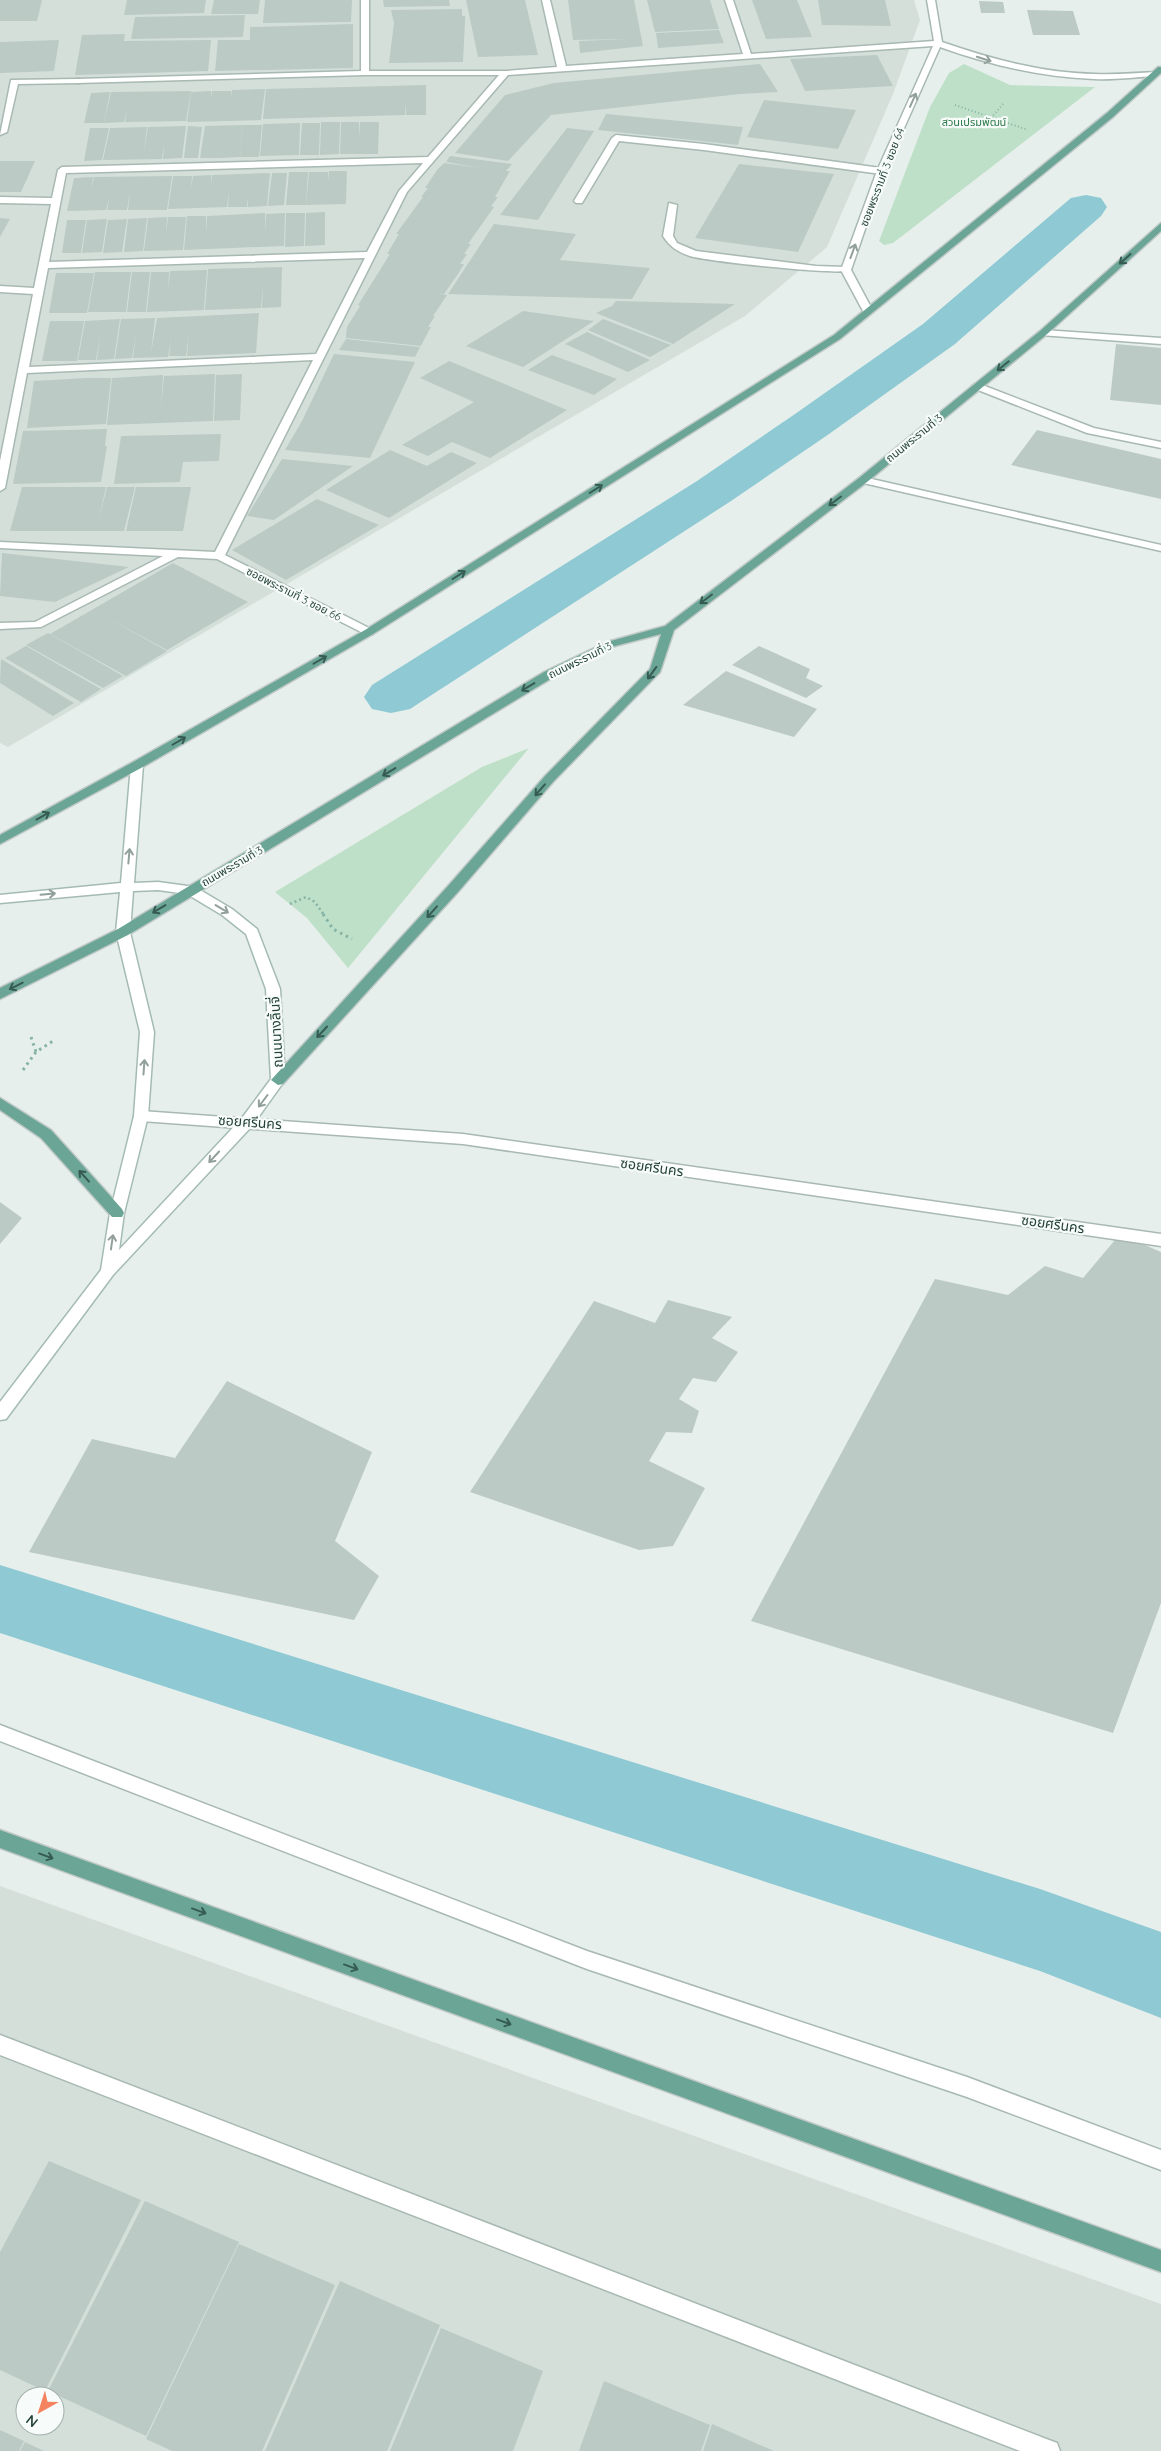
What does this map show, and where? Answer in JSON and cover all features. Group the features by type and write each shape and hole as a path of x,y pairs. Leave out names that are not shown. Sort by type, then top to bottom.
{"main road":[{"path":"0,840 137,765 369,632 837,337 1110,115 1158,72"},
{"name":"ถนนพระรามที่ 3","path":"0,994 123,932 548,675 611,644 669,628 863,480 1042,333 1161,226"},
{"path":"278,1080 454,889 549,779 656,670 669,628"},
{"path":"0,1102 46,1134 117,1213"},
{"path":"0,1839 1161,2261"}],"street":[{"path":"365,0 365,73"},
{"path":"546,0 562,69"},
{"path":"729,0 748,56"},
{"path":"931,0 938,43"},
{"path":"0,132 3,132 14,82 365,73 506,73 938,43 988,61 1041,71 1095,77 1158,72"},
{"name":"ซอยพระรามที่ 3 ซอย 64","path":"846,270 882,171 938,43"},
{"path":"0,546 219,556 403,191 506,73"},
{"path":"0,98 10,98"},
{"path":"578,201 616,138 704,147 882,171"},
{"path":"0,488 62,170 430,160"},
{"path":"0,200 55,201"},
{"path":"672,206 668,236 674,245 694,254 816,269 846,270 868,311"},
{"path":"43,265 370,254"},
{"path":"0,289 38,291"},
{"path":"1042,333 1161,341"},
{"path":"23,370 318,358"},
{"path":"977,386 1091,431 1161,445"},
{"path":"863,480 1161,548"},
{"path":"0,626 37,625 175,554"},
{"name":"ซอยพระรามที่ 3 ซอย 66","path":"219,556 369,632"},
{"name":"ถนนนางลิ้นจี่","path":"108,1270 117,1213 141,1116 147,1032 123,932 137,765"},
{"name":"ถนนนางลิ้นจี่","path":"0,899 126,887 158,886 190,890 227,912 252,932 273,989 278,1080 247,1122 108,1270 0,1414"},
{"name":"ซอยศรีนคร","path":"141,1116 247,1122 463,1139 1161,1240"},
{"path":"0,1733 587,1960 967,2087 1161,2160"},
{"path":"0,2045 1049,2451"}],"path":[{"path":"952,103 1028,130"},
{"path":"290,904 306,898 315,902 333,929 358,942"},
{"path":"31,1037 36,1052"},
{"path":"21,1073 36,1052 53,1041"}],"shaded area":[{"path":"0,0 914,0 920,20 893,94 827,247 745,316 8,747 0,743"},
{"path":"0,1886 1161,2304 1161,2451 0,2451"}],"green space":[{"name":"สวนเปรมพัฒน์","path":"964,64 1010,85 1095,87 893,243 884,245 879,241 930,107 949,73"},
{"path":"529,748 348,968 307,918 275,892 482,767"}],"building":[{"path":"0,0 42,0 37,21 0,21"},
{"path":"127,0 206,0 204,13 124,15"},
{"path":"214,0 260,0 258,14 211,14"},
{"path":"265,0 352,0 351,22 263,23"},
{"path":"383,0 449,0 450,6 384,7"},
{"path":"466,0 525,0 538,55 478,57"},
{"path":"568,0 634,0 643,46 580,53 579,41 627,39 573,40"},
{"path":"647,0 710,0 719,29 655,32"},
{"path":"752,0 797,0 812,37 766,39"},
{"path":"818,0 885,0 891,26 822,25"},
{"path":"979,1 1003,2 1005,13 981,13"},
{"path":"462,9 462,16 465,16 463,62 389,63 394,23 391,10"},
{"path":"1027,10 1073,11 1080,35 1033,35"},
{"path":"245,15 243,37 131,39 135,17"},
{"path":"353,24 353,68 215,71 218,40 250,40 250,27"},
{"path":"719,30 724,43 658,48 656,33"},
{"path":"125,34 124,41 211,40 208,71 75,75 82,35"},
{"path":"59,40 54,71 0,73 0,42"},
{"path":"877,55 893,86 805,91 790,59"},
{"path":"760,64 778,92 740,94 551,115 508,161 455,153 505,95 554,83"},
{"path":"426,85 426,115 406,115 405,102 405,115 263,119 266,89"},
{"path":"265,89 261,120 187,122 191,92 211,91 211,98 212,91 231,91 231,97 232,90"},
{"path":"191,91 186,121 125,122 127,111 124,122 104,123 111,92"},
{"path":"110,92 104,123 84,123 91,93"},
{"path":"764,100 856,110 838,149 747,137"},
{"path":"606,114 743,127 738,145 598,130"},
{"path":"321,122 340,122 339,154 320,155"},
{"path":"341,122 359,122 360,138 360,122 379,122 378,154 340,154"},
{"path":"300,123 299,155 260,156 263,124"},
{"path":"302,123 320,123 319,155 300,155"},
{"path":"243,125 262,125 259,157 240,157"},
{"path":"243,125 240,157 200,158 205,126"},
{"path":"186,126 182,158 163,159 164,144 162,159 103,160 110,128 147,127 144,152 148,127"},
{"path":"188,126 202,127 198,158 184,158"},
{"path":"90,128 109,128 102,160 84,161"},
{"path":"567,128 594,131 538,220 500,215"},
{"path":"450,156 512,164 506,171 510,171 495,197 498,197 491,206 494,207 468,244 471,244 460,264 464,264 444,294 435,293 447,295 433,316 435,316 428,327 431,327 421,346 346,338 347,327 360,306 358,305 390,254 387,254 399,234 396,234 423,197 421,197 428,188 425,188 437,170 444,163 480,168 446,162"},
{"path":"0,161 35,161 21,192 0,192"},
{"path":"739,164 834,174 798,252 695,238"},
{"path":"329,171 347,171 346,204 306,205 309,172 328,172 328,181"},
{"path":"289,172 308,172 306,205 286,205"},
{"path":"270,173 267,206 248,207 248,197 247,207 228,207 229,191 227,207 168,209 173,176 192,176 191,188 193,176 211,175 211,184 212,175"},
{"path":"272,173 287,173 284,205 268,206"},
{"path":"172,176 167,210 128,210 130,191 127,210 107,210 110,195 106,210 67,211 74,178 93,177 92,188 94,177"},
{"path":"325,212 325,245 305,246 306,213"},
{"path":"265,213 265,233 266,214 285,213 284,246 184,250 187,216 206,216 206,232 207,216"},
{"path":"286,213 305,213 304,246 285,247"},
{"path":"167,217 166,235 168,217 186,217 183,250 144,251 148,218"},
{"path":"0,218 10,219 0,237"},
{"path":"147,218 143,251 124,252 128,219"},
{"path":"107,219 102,252 82,253 87,220"},
{"path":"127,219 122,252 103,253 108,220"},
{"path":"67,220 86,220 81,253 62,253"},
{"path":"494,224 576,234 560,260 650,268 632,299 448,294"},
{"path":"282,267 281,307 262,308 263,286 261,308 205,310 208,269"},
{"path":"207,270 204,310 147,312 151,272 169,272 168,292 170,271"},
{"path":"95,272 131,272 126,312 88,312"},
{"path":"132,272 150,272 146,312 127,312"},
{"path":"56,273 94,273 87,313 49,313"},
{"path":"616,301 735,304 673,344 596,313 612,306"},
{"path":"523,311 594,321 523,367 466,346"},
{"path":"259,313 256,353 187,356 189,332 186,356 169,356 171,338 168,357 133,358 136,334 132,358 115,359 121,319 155,318 151,353 157,318"},
{"path":"120,319 114,359 97,360 100,336 96,360 78,360 85,321"},
{"path":"603,319 671,345 650,357 588,330"},
{"path":"50,321 84,321 77,361 42,361"},
{"path":"587,332 650,360 628,372 565,344"},
{"path":"346,339 420,347 415,357 339,350"},
{"path":"1116,344 1161,348 1161,405 1110,400"},
{"path":"334,354 415,362 370,458 285,450 302,421"},
{"path":"552,355 617,379 594,395 528,370"},
{"path":"449,361 567,410 490,458 452,442 428,456 402,445 474,402 420,378"},
{"path":"215,374 213,421 107,425 112,378 163,375 161,408 164,376"},
{"path":"242,374 240,420 214,421 216,375"},
{"path":"111,378 106,424 27,428 34,381"},
{"path":"107,429 105,446 107,446 101,482 13,484 23,431"},
{"path":"1037,430 1161,459 1161,499 1011,465"},
{"path":"221,434 219,461 183,462 180,482 114,484 121,436"},
{"path":"390,450 427,466 451,452 477,463 389,518 326,490"},
{"path":"282,459 353,466 274,520 247,516"},
{"path":"22,487 106,487 98,523 107,487 135,487 124,531 10,531"},
{"path":"136,487 191,487 183,531 126,531"},
{"path":"317,499 379,525 286,580 232,550"},
{"path":"2,553 129,567 55,602 0,596"},
{"path":"173,563 248,602 167,650 106,617 167,651 126,676 50,634"},
{"path":"48,633 123,676 103,688 26,645"},
{"path":"26,646 101,689 81,702 5,658"},
{"path":"759,646 810,669 806,678 823,686 806,698 732,665"},
{"path":"1,659 74,703 53,716 0,683"},
{"path":"726,671 817,709 794,737 683,705"},
{"path":"0,1202 22,1218 0,1244"},
{"path":"1120,1234 1161,1252 1161,1603 1113,1733 751,1621 935,1279 1008,1295 1045,1266 1083,1278"},
{"path":"668,1300 732,1317 712,1338 738,1352 716,1382 693,1378 679,1399 699,1411 692,1433 666,1432 649,1461 705,1488 673,1546 639,1550 470,1492 594,1301 655,1323"},
{"path":"227,1381 372,1452 335,1541 379,1576 354,1620 29,1552 92,1439 175,1458"},
{"path":"49,2161 141,2200 48,2386 34,2386 0,2370 0,2252"},
{"path":"145,2201 239,2242 146,2436 65,2399 65,2386 51,2386"},
{"path":"239,2244 335,2285 262,2451 172,2451 146,2439"},
{"path":"340,2281 440,2325 387,2451 265,2451"},
{"path":"441,2328 543,2371 513,2451 390,2451"},
{"path":"604,2381 710,2425 701,2451 579,2451"},
{"path":"712,2424 774,2451 703,2451"},
{"path":"0,2430 24,2441 19,2451 0,2451"},
{"path":"25,2442 44,2451 20,2451"}],"waterway":[{"path":"391,697 714,491 812,424 939,334 1086,207"},
{"path":"0,1599 1040,1930 1161,1975"}]}
